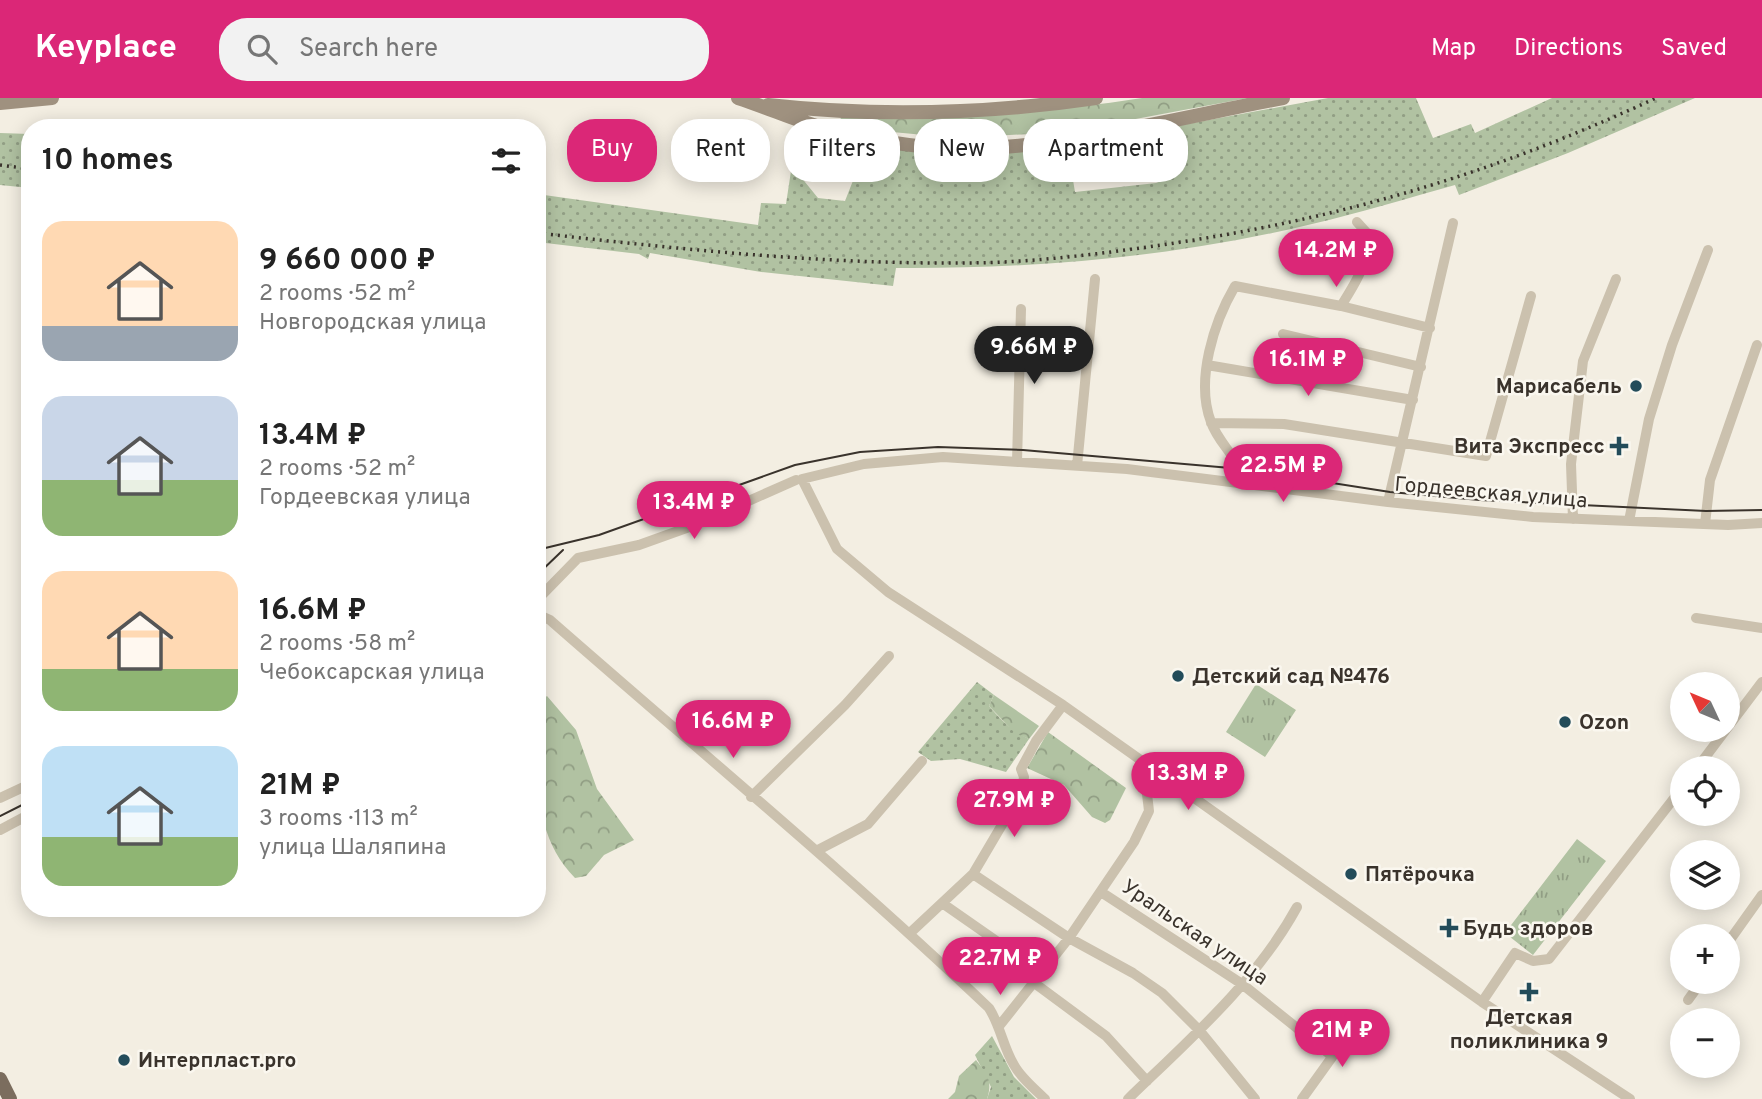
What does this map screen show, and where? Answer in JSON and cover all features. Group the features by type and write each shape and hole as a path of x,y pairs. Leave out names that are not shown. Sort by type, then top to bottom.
{"main road":[{"path":"0,103 51,98"},
{"path":"738,98 790,119"},
{"path":"753,103 839,112 961,112 1096,98"},
{"path":"900,142 991,148 1069,138 1283,98"},
{"path":"832,119 839,112"},
{"path":"0,1079 10,1099"}],"street":[{"path":"1341,306 1360,276 1367,257 1367,233 1357,222"},
{"path":"1388,502 1453,223"},
{"path":"1629,522 1649,419 1672,345 1708,250"},
{"path":"1077,466 1095,279"},
{"path":"1573,519 1571,464 1583,360 1616,279"},
{"path":"1244,484 1242,470 1211,423 1208,365 1222,309 1235,286 1341,306 1430,328"},
{"path":"1211,423 1283,424 1486,456 1531,296"},
{"path":"1017,462 1021,309"},
{"path":"1283,334 1421,367"},
{"path":"1705,524 1710,480 1757,345"},
{"path":"1208,365 1413,400"},
{"name":"Гордеевская улица","path":"546,591 578,558 639,545 799,479 864,464 943,457 1077,466 1388,502 1573,519 1705,524 1762,523"},
{"path":"799,479 837,549 872,580 1063,705 1154,771 1250,834 1482,1002 1630,1099"},
{"path":"546,618 751,797 818,850 989,1008 1000,1025 1005,1047 1016,1069 1045,1099"},
{"path":"1696,618 1762,628"},
{"path":"751,797 845,705 889,656"},
{"path":"1706,756 1762,682"},
{"path":"910,933 973,874 1022,791 1024,777 1021,769 1031,750 1063,705"},
{"path":"818,850 867,824 922,761"},
{"path":"1000,1025 1069,938 1133,842 1149,811 1147,794 1154,771"},
{"path":"0,798 21,788"},
{"path":"1482,1002 1515,953 1533,961 1549,959 1670,803"},
{"path":"0,830 21,819"},
{"path":"973,874 1069,938 1133,973 1162,993 1199,1030 1255,1099"},
{"name":"Уральская улица","path":"1101,892 1158,926 1242,984 1332,1056"},
{"path":"1740,926 1762,895"},
{"path":"942,903 1041,972"},
{"path":"1128,1099 1242,984 1278,941 1297,907"},
{"path":"1033,982 1106,1036 1147,1081"},
{"path":"1688,1000 1692,994"},
{"path":"1302,1099 1358,1021"}],"green space":[{"path":"1142,98 1248,98 1136,119 1023,119 1023,134 1009,135 1009,119 914,119 914,134 900,133 900,119 841,119 992,114"},
{"path":"1328,98 1416,98 1433,138 1471,124 1475,133 1552,98 1695,98 1568,153 1459,195 1455,185 1312,224 1157,253 1001,266 896,268 893,286 761,272 650,253 648,259 639,254 546,243 546,195 758,225 761,203 786,204 789,182 805,182 818,198 845,201 852,182 900,182 900,149 914,151 914,182 1009,182 1009,151 1023,149 1023,182 1073,182 1075,192 1188,182 1188,124"},
{"path":"0,133 21,134 21,187 0,185"},
{"path":"977,682 994,695 989,706 993,711 1012,729 1029,739 1006,772 960,759 931,761 918,752"},
{"path":"1256,684 1296,710 1265,757 1226,732"},
{"path":"994,695 1039,726 1029,739 1015,733 989,706"},
{"path":"546,697 576,730 597,789 634,840 604,855 586,876 575,878 560,860 546,827"},
{"path":"1048,732 1126,788 1110,820 1105,823 1092,817 1064,785 1027,768"},
{"path":"1577,839 1606,861 1533,955 1505,933"},
{"path":"992,1036 1014,1077 1036,1099 987,1099 991,1087 975,1055"},
{"path":"976,1060 988,1078 987,1099 948,1099 955,1092 959,1076"}],"tram line":[{"path":"546,548 599,535 795,465 860,452 938,447 1023,450 1242,469 1390,492 1480,500 1706,511 1762,510"},
{"path":"546,566 563,550"},
{"path":"0,816 21,806"}],"railway":[{"path":"546,234 696,250 909,263 988,263 1091,254 1233,233 1357,206 1477,170 1536,149 1656,98"},
{"path":"0,165 21,168"}],"place":[{"name":"Марисабель","path":"1636,386"},
{"name":"Вита Экспресс","path":"1619,446"},
{"name":"Детский сад №476","path":"1178,676"},
{"name":"Ozon","path":"1565,722"},
{"name":"Пятёрочка","path":"1351,874"},
{"name":"Будь здоров","path":"1449,928"},
{"name":"Детская поликлиника 9","path":"1529,992"},
{"name":"Интерпласт.pro","path":"124,1060"}]}
